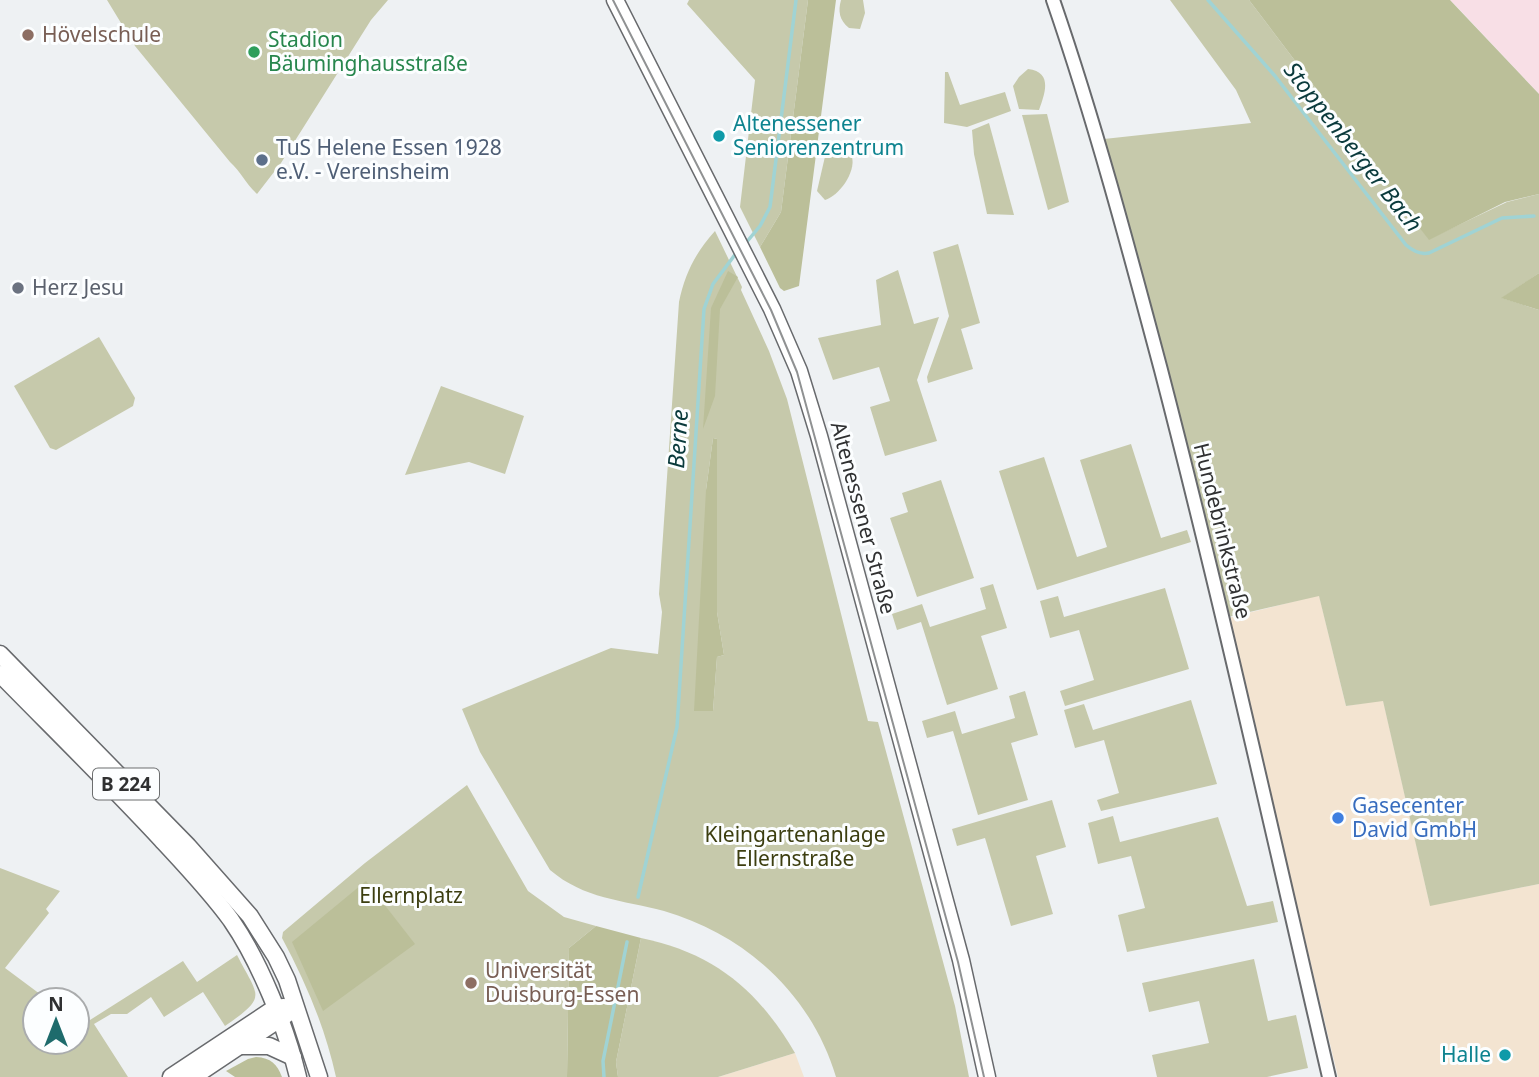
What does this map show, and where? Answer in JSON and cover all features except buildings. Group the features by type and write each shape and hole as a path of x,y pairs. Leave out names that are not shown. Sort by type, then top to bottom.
{"main road":[{"name":"Altenessener Straße","path":"615,0 789,344 809,401 957,947 987,1077"},
{"name":"B 224","path":"0,654 221,881 250,916 276,957 298,1006 319,1077"},
{"name":"B 224","path":"0,674 144,821 206,888 232,921 268,991 298,1077"},
{"path":"258,1018 268,991"},
{"path":"171,1077 258,1018 298,1006"},
{"path":"193,1077 240,1046 277,1014"},
{"path":"240,1046 269,1046 293,1057"}],"street":[{"name":"Hundebrinkstraße","path":"1053,0 1115,195 1177,431 1234,661 1329,1077"}],"shaded area":[{"path":"1450,0 1539,0 1539,94 1459,9"},
{"path":"1319,595 1346,706 1383,700 1430,905 1539,884 1539,1077 1338,1077 1228,618"},
{"path":"795,1053 804,1077 718,1077"}],"green space":[{"path":"107,0 388,0 371,20 281,163 257,194 135,46"},
{"path":"689,0 808,0 781,212 760,247 740,207 755,80 687,4"},
{"path":"808,0 836,0 799,286 784,291 760,247 781,212"},
{"path":"841,0 863,0 865,13 860,29 849,28 841,19"},
{"path":"1170,0 1249,0 1327,103 1332,115 1429,239 1507,202 1539,194 1539,273 1502,298 1539,310 1539,884 1430,906 1383,701 1346,706 1319,596 1228,617 1138,258 1104,139 1251,123 1236,90"},
{"path":"1249,0 1450,0 1539,94 1539,194 1505,202 1429,240 1332,115 1327,103"},
{"path":"1028,69 1041,74 1044,79 1045,90 1039,110 1019,109 1013,86"},
{"path":"945,72 948,72 960,105 1005,92 1011,111 967,127 944,123"},
{"path":"1047,114 1069,202 1048,210 1022,115"},
{"path":"989,123 1014,215 987,214 974,154 972,130"},
{"path":"839,145 852,157 853,163 841,189 825,200 817,191 827,148"},
{"name":"Kleingartenanlage Ellernstraße","path":"715,231 742,287 787,399 868,721 878,722 955,1006 969,1077 836,1077 825,1047 810,1019 792,994 748,952 722,935 694,922 664,911 590,893 563,880 550,870 480,752 462,709 611,648 658,654 662,612 659,594 679,302 692,264","holes":["713,438 717,439 717,612 724,655 717,657 713,711 706,490"]},
{"path":"958,244 980,323 961,329 973,369 928,383 927,377 949,316 933,252"},
{"path":"898,270 914,324 939,317 917,380 937,441 885,456 870,407 890,401 879,367 833,380 818,338 881,325 876,280"},
{"path":"728,271 738,277 720,309 715,396 703,429 711,308"},
{"path":"1539,273 1539,310 1501,298"},
{"path":"99,337 135,398 133,406 56,450 50,448 14,386"},
{"path":"441,386 524,416 505,474 469,462 405,475"},
{"path":"713,438 717,439 717,612 724,655 717,657 713,711 694,711 706,490"},
{"path":"1131,444 1161,538 1187,530 1191,542 1037,590 999,471 1044,457 1077,557 1107,547 1080,460"},
{"path":"941,480 974,578 917,597 890,518 908,512 902,493"},
{"path":"993,584 1007,628 981,636 998,689 947,705 921,622 897,630 892,614 922,604 930,627 986,609 980,588"},
{"path":"1165,588 1189,669 1065,706 1060,691 1094,680 1079,630 1050,638 1040,601 1058,596 1064,617"},
{"path":"1025,691 1038,735 1011,743 1028,800 978,815 953,731 927,738 922,721 955,711 962,734 1015,718 1009,696"},
{"path":"1191,700 1217,784 1101,811 1097,800 1119,793 1104,740 1075,748 1064,710 1084,704 1093,730"},
{"name":"Ellernplatz","path":"467,785 528,891 564,917 596,926 569,948 567,1077 336,1077 320,1023 282,938 283,932 365,863"},
{"path":"1052,800 1066,847 1036,856 1053,914 1011,926 985,838 957,846 952,829"},
{"path":"1113,816 1120,842 1218,817 1247,906 1273,901 1278,922 1127,952 1118,915 1145,908 1131,856 1098,864 1088,823"},
{"path":"0,868 60,891 46,909 49,913 5,968 29,986 21,986 21,1056 91,1056 91,1019 183,961 197,982 237,955 254,988 253,1002 225,1026 203,992 164,1017 151,997 127,1014 111,1014 94,1024 128,1077 0,1077"},
{"path":"366,881 415,944 323,1011 292,942"},
{"path":"596,926 641,938 616,1062 618,1077 567,1077 569,948"},
{"path":"641,938 691,953 732,978 766,1011 795,1053 718,1077 618,1077 616,1062"},
{"path":"1254,959 1268,1021 1296,1015 1308,1068 1267,1077 1157,1077 1152,1055 1209,1043 1199,1001 1149,1012 1142,983"},
{"path":"256,1057 273,1063 282,1077 235,1077 226,1071 248,1059"}],"waterway":[{"name":"Berne","path":"745,244 760,226 770,207 796,0"},
{"name":"Stoppenberger Bach","path":"1208,0 1275,76 1411,249 1429,253 1502,218 1534,216"},
{"name":"Berne","path":"638,897 677,727 704,309 713,284 737,252"},
{"name":"Berne","path":"604,1077 603,1061 627,942"}],"tram line":[{"path":"613,0 771,310 797,372 958,962 984,1077"}],"place":[{"name":"Hövelschule","path":"28,35"},
{"name":"Stadion Bäuminghausstraße","path":"254,52"},
{"name":"Altenessener Seniorenzentrum","path":"719,136"},
{"name":"TuS Helene Essen 1928 e.V. - Vereinsheim","path":"262,160"},
{"name":"Herz Jesu","path":"18,288"},
{"name":"Gasecenter David GmbH","path":"1338,818"},
{"name":"Universität Duisburg-Essen","path":"471,983"},
{"name":"Halle","path":"1505,1055"}]}
